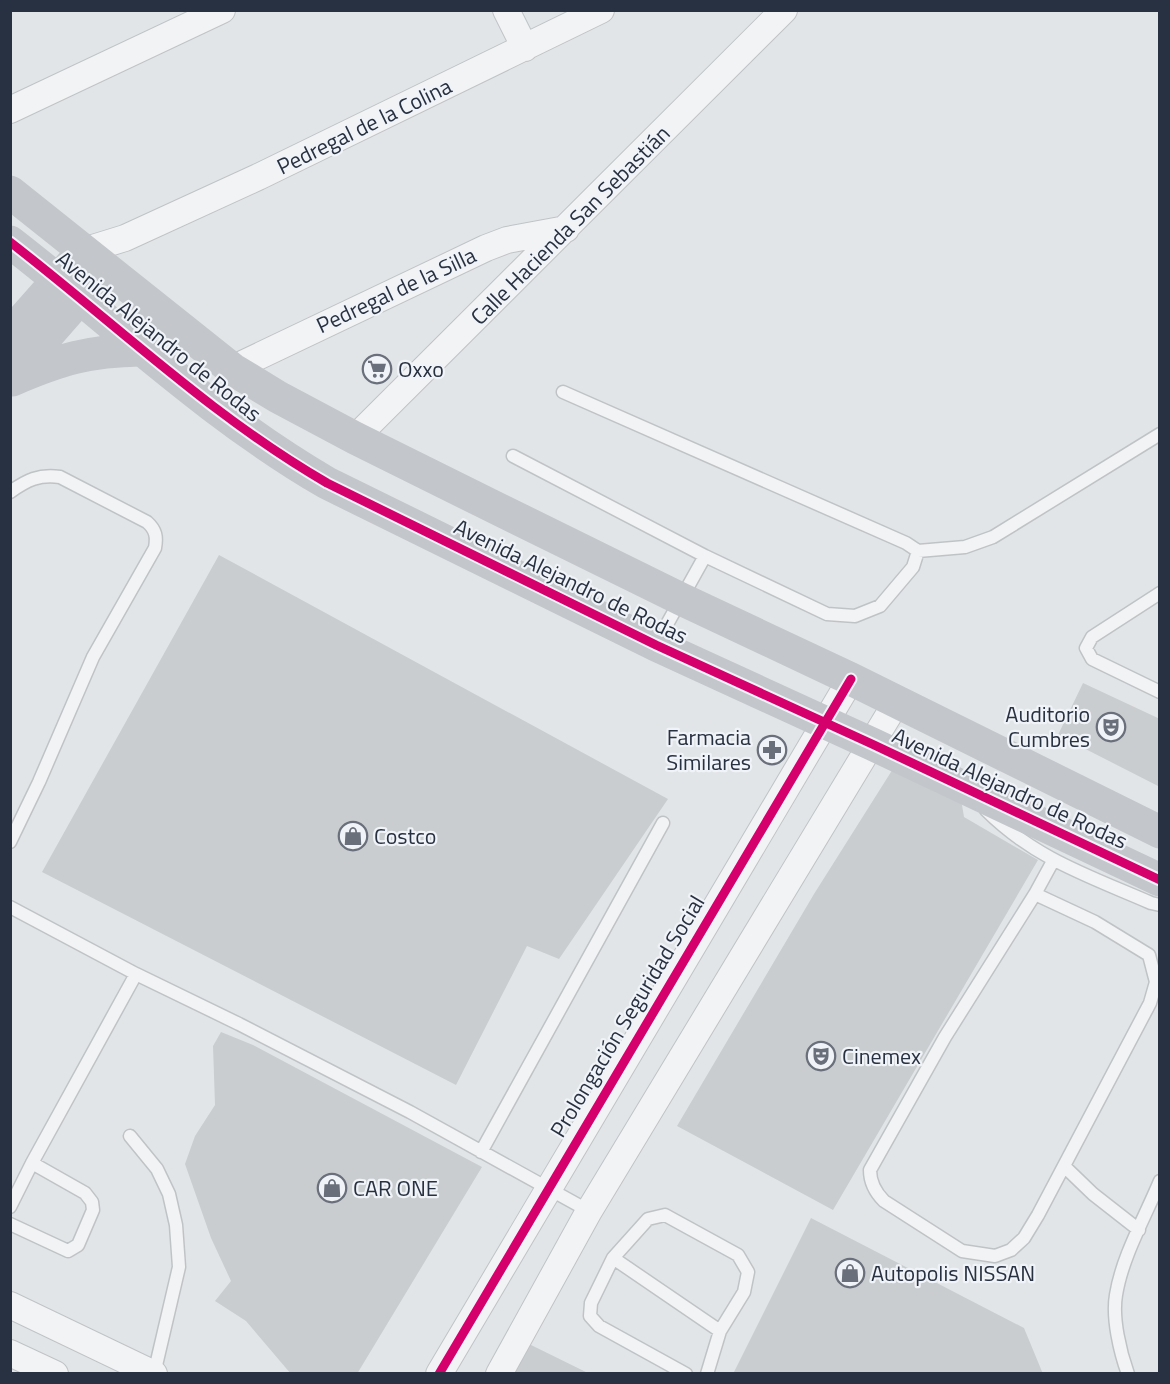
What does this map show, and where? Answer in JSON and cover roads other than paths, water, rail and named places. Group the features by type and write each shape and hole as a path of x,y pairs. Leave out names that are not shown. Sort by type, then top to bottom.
{"street":[{"path":"10,110 222,10"},
{"path":"506,10 525,48"},
{"name":"Pedregal de la Colina","path":"94,260 125,238 601,10"},
{"name":"Calle Hacienda San Sebastián","path":"355,438 784,10"},
{"name":"Avenida Alejandro de Rodas","path":"10,192 232,369 278,397 355,438 681,599 851,679 1160,832"},
{"name":"Pedregal de la Silla","path":"232,369 486,248 507,240 566,230"},
{"name":"Avenida Alejandro de Rodas","path":"10,242 218,412 287,460 327,483 656,645 826,722 1160,880"},
{"path":"10,379 69,288 94,260"},
{"path":"10,334 69,288"},
{"path":"10,379 80,355 141,350"},
{"name":"Prolongación Seguridad Social","path":"439,1374 547,1188 851,679"},
{"path":"499,1374 589,1211 896,703"},
{"path":"10,1305 154,1374"},
{"path":"10,1353 55,1374"}],"lane":[{"path":"562,392 906,543 918,551 966,547 993,537 1160,434"},
{"path":"513,456 705,556 827,614 855,616 880,606 913,567 918,551"},
{"path":"10,492 34,477 46,475 60,477 147,522 153,527 156,539 154,548 93,657 39,782 10,842"},
{"path":"656,645 705,556"},
{"path":"1160,593 1092,637 1086,648 1092,659 1160,692"},
{"path":"967,789 1015,837 1053,861 1150,903 1160,905"},
{"path":"481,1152 663,823"},
{"path":"1035,894 1095,922 1149,955 1156,982 1150,1003 1065,1167 1024,1238 1011,1250 994,1256 962,1251 884,1201 876,1192 870,1179 870,1170 945,1037 1035,894 1053,861"},
{"path":"10,907 136,974 410,1112 589,1211"},
{"path":"10,1207 136,974"},
{"path":"130,1136 157,1169 170,1194 176,1225 179,1267 154,1374"},
{"path":"10,1224 68,1251 78,1245 93,1210 92,1202 85,1193 32,1163"},
{"path":"1065,1167 1093,1194 1139,1230"},
{"path":"1128,1374 1117,1333 1115,1296 1126,1259 1160,1181"},
{"path":"686,1374 599,1326 590,1316 591,1303 613,1258 648,1219 665,1215 738,1255 748,1272 744,1292 720,1331 707,1374"},
{"path":"613,1258 720,1331"}],"place":[{"name":"Oxxo","path":"377,369"},
{"name":"Auditorio Cumbres","path":"1111,727"},
{"name":"Farmacia Similares","path":"772,750"},
{"name":"Costco","path":"353,836"},
{"name":"Cinemex","path":"821,1056"},
{"name":"CAR ONE","path":"332,1188"},
{"name":"Autopolis NISSAN","path":"850,1273"}]}
